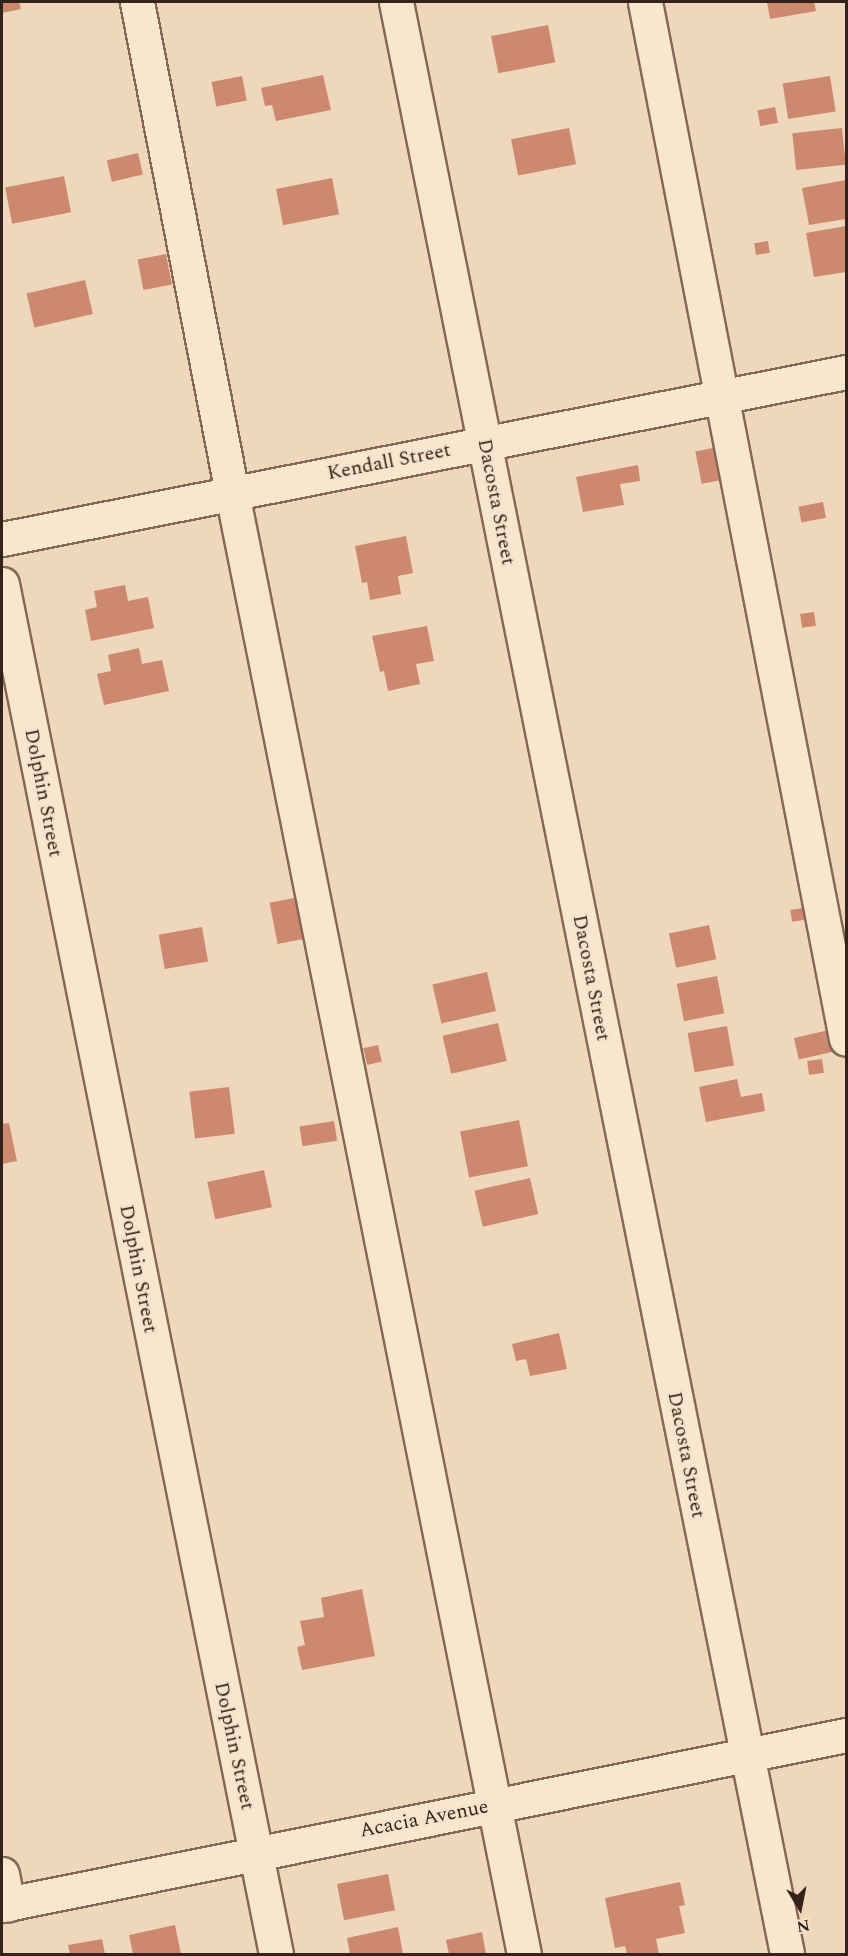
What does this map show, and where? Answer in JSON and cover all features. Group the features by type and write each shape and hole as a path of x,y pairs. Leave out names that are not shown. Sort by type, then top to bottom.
{"street":[{"path":"137,2 232,493 524,1954"},
{"name":"Dacosta Street","path":"396,2 786,1954"},
{"path":"645,2 846,1039"},
{"name":"Kendall Street","path":"2,539 846,372"},
{"name":"Dolphin Street","path":"2,584 276,1954"},
{"name":"Acacia Avenue","path":"4,1894 256,1853 846,1735"}],"building":[{"path":"2,2 19,2 21,9 2,13"},
{"path":"767,2 814,2 816,11 770,19"},
{"path":"548,25 555,62 498,73 491,36"},
{"path":"323,75 331,110 276,121 272,105 265,106 261,88"},
{"path":"242,76 247,101 216,106 212,82"},
{"path":"830,76 836,112 788,119 783,84"},
{"path":"775,107 778,123 760,126 757,110"},
{"path":"569,128 576,164 518,176 511,139"},
{"path":"842,128 846,165 796,170 792,133"},
{"path":"138,153 143,174 112,182 107,160"},
{"path":"64,176 71,212 12,224 5,187"},
{"path":"332,178 339,214 283,225 276,189"},
{"path":"846,180 846,219 809,225 802,188"},
{"path":"846,226 846,272 814,277 806,233"},
{"path":"768,241 770,253 756,255 754,243"},
{"path":"166,254 172,284 143,290 138,260"},
{"path":"85,280 93,314 34,328 27,293"},
{"path":"713,448 719,480 702,484 695,451"},
{"path":"638,465 640,481 620,484 624,505 583,512 576,477"},
{"path":"823,502 826,518 802,522 798,507"},
{"path":"406,536 413,573 398,576 401,594 370,600 367,582 362,583 355,546"},
{"path":"125,585 128,601 148,597 154,628 91,641 85,610 97,607 94,591"},
{"path":"814,612 816,626 802,628 800,614"},
{"path":"427,626 434,661 416,664 420,684 388,691 384,671 380,672 372,636"},
{"path":"139,648 142,664 162,660 169,691 104,705 97,674 111,671 108,655"},
{"path":"299,897 307,938 278,944 270,903"},
{"path":"809,907 811,919 792,922 790,910"},
{"path":"709,925 716,959 676,968 669,934"},
{"path":"202,927 208,961 165,969 159,935"},
{"path":"487,972 496,1011 441,1024 432,985"},
{"path":"717,976 724,1013 684,1021 677,984"},
{"path":"498,1023 507,1061 451,1074 442,1036"},
{"path":"727,1026 734,1065 695,1072 688,1033"},
{"path":"829,1030 834,1051 799,1060 794,1038"},
{"path":"378,1045 382,1062 367,1065 363,1048"},
{"path":"822,1059 824,1073 809,1075 807,1061"},
{"path":"737,1079 741,1097 762,1093 765,1111 706,1122 699,1087"},
{"path":"229,1087 235,1134 195,1139 189,1092"},
{"path":"519,1120 528,1166 469,1178 460,1131"},
{"path":"334,1121 337,1141 303,1146 299,1126"},
{"path":"9,1123 17,1161 2,1164 2,1124"},
{"path":"264,1170 272,1207 215,1219 207,1182"},
{"path":"530,1178 538,1214 483,1227 474,1191"},
{"path":"559,1333 567,1369 530,1376 526,1359 516,1361 512,1344"},
{"path":"362,1589 375,1656 302,1670 297,1647 305,1645 300,1621 324,1617 321,1598"},
{"path":"388,1874 395,1910 344,1920 337,1884"},
{"path":"680,1882 685,1905 679,1906 685,1933 656,1939 659,1954 627,1954 625,1946 615,1948 605,1898"},
{"path":"175,1925 181,1954 133,1954 129,1935"},
{"path":"398,1927 403,1954 350,1954 347,1938"},
{"path":"482,1932 486,1954 449,1954 446,1940"},
{"path":"102,1939 105,1954 70,1954 68,1945"}]}
